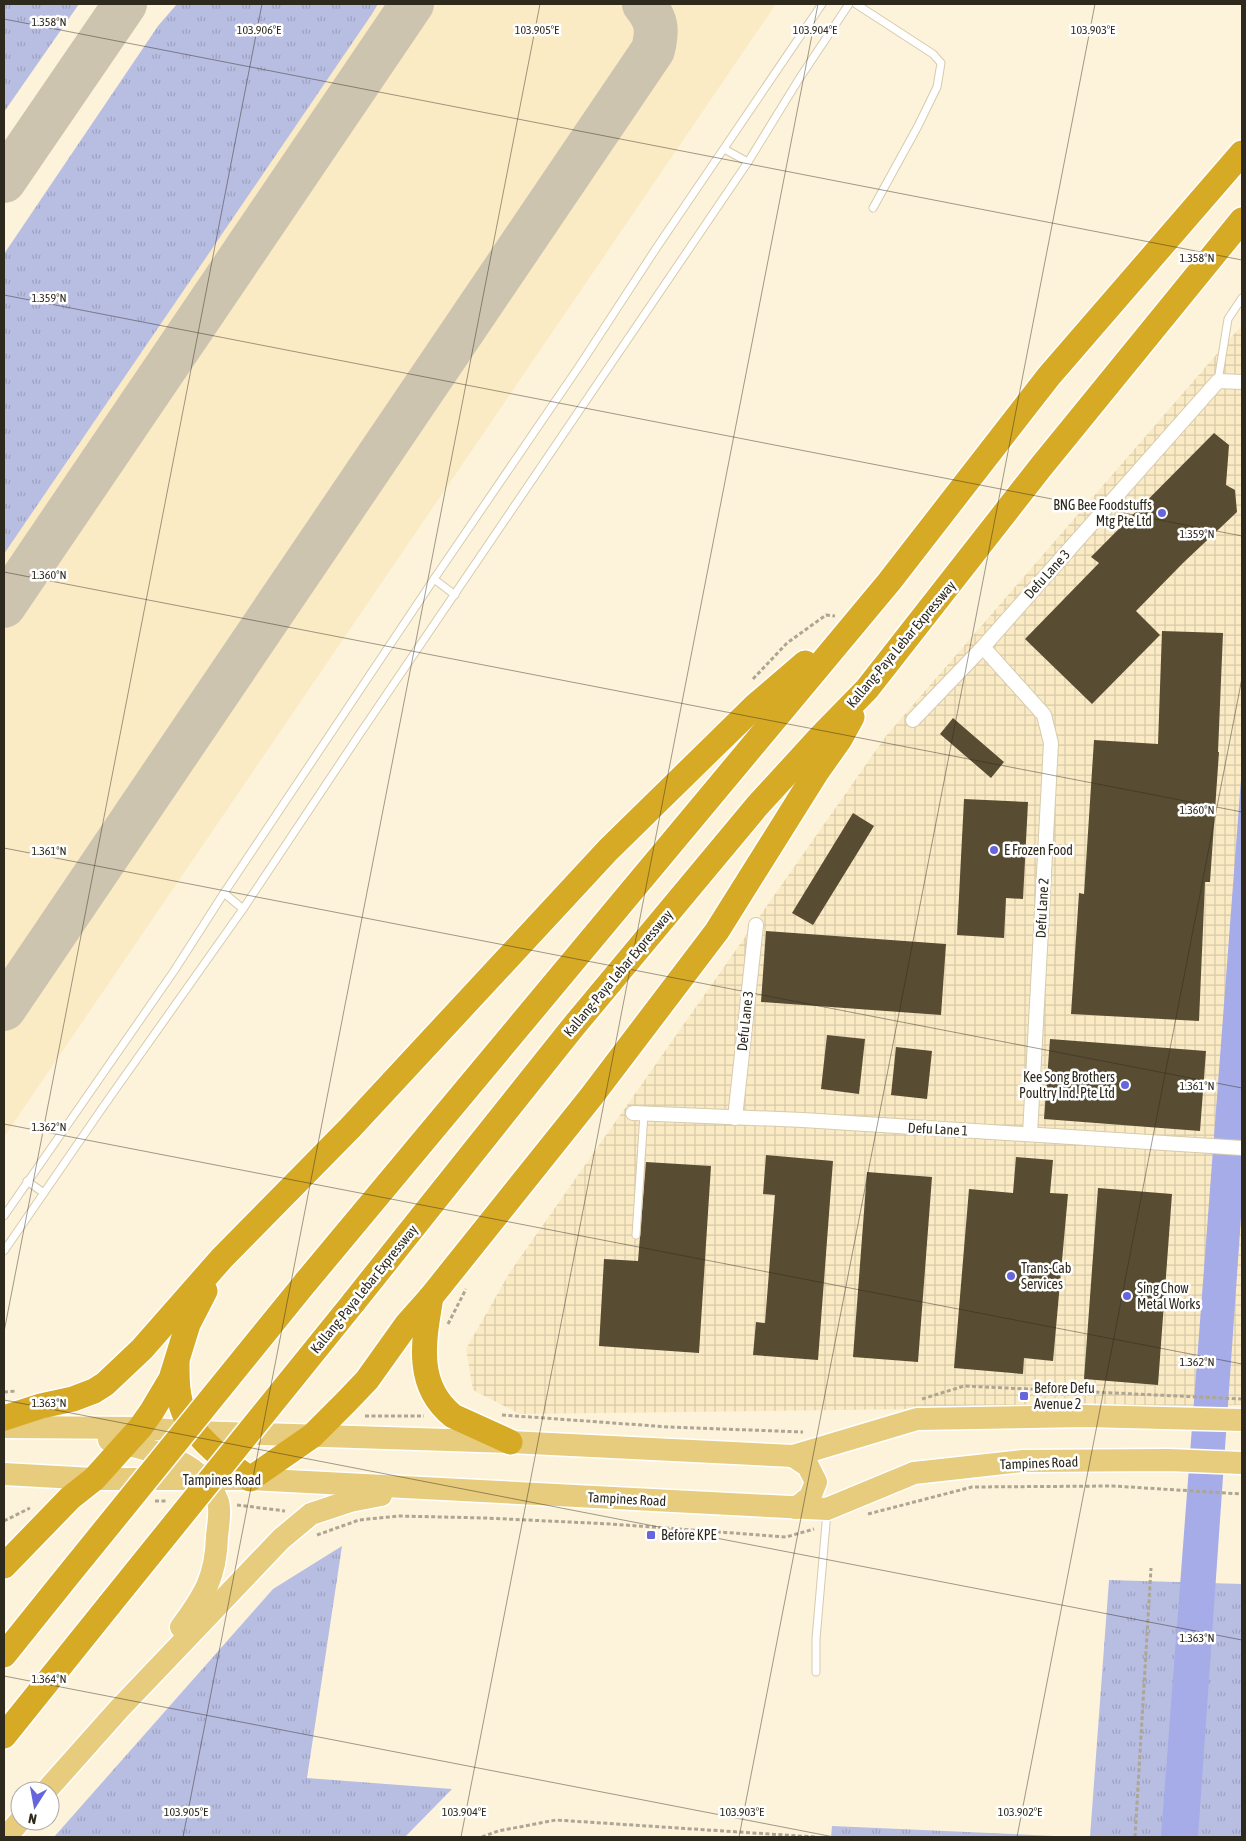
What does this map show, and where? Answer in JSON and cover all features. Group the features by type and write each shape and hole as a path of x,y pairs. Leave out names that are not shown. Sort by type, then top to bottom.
{"highway":[{"path":"4,1654 311,1276 925,538 1050,376 1242,153"},
{"name":"Kallang-Paya Lebar Expressway","path":"4,1736 573,1027 757,806 867,689 1040,468 1242,220"},
{"path":"4,1418 41,1406 73,1399 105,1384 142,1349 222,1258 350,1128 608,850 756,705 858,618"},
{"path":"177,1363 177,1388 181,1405 187,1418 220,1456 250,1479 312,1436 367,1380 407,1324 431,1297 591,1097 717,931 816,773 840,739 867,689"},
{"path":"4,1566 70,1498 94,1479 133,1436 152,1411 171,1379 188,1324 222,1258"},
{"path":"431,1297 424,1336 424,1367 433,1394 453,1416 510,1442"}],"main road":[{"path":"4,1427 50,1426 61,1432 133,1436 198,1432 510,1442 793,1456 917,1419 1086,1416 1242,1420"},
{"path":"60,1787 201,1601 212,1576 217,1552 218,1503 204,1479 187,1466 133,1436"},
{"path":"793,1456 808,1466 816,1482 810,1497 796,1508"},
{"name":"Tampines Road","path":"4,1474 94,1479 250,1479 796,1508 827,1517 914,1473 1023,1461 1168,1460 1242,1463"},
{"path":"119,1709 281,1539 311,1514 350,1501 414,1488"}],"street":[{"path":"1218,381 1242,382"},
{"name":"Defu Lane 3","path":"913,720 983,647 1218,381"},
{"name":"Defu Lane 2","path":"983,647 1044,715 1051,742 1030,1134"},
{"name":"Defu Lane 3","path":"735,1118 756,925"},
{"name":"Defu Lane 1","path":"639,1114 1030,1134 1242,1148"}],"lane":[{"path":"4,1216 174,971 434,579 580,365 656,246 822,4"},
{"path":"4,1252 243,909 748,162 799,79 849,4"},
{"path":"856,4 933,54 941,63 937,87 873,208"},
{"path":"724,149 748,162"},
{"path":"1218,381 1228,320 1242,298"},
{"path":"434,579 455,595"},
{"path":"224,893 243,909"},
{"path":"636,1235 639,1114"},
{"path":"27,1182 44,1193"},
{"path":"816,1672 816,1639 827,1517"}],"path":[{"path":"447,1332 448,1324 466,1289"},
{"path":"1174,1395 1242,1399"},
{"path":"499,1414 669,1427 809,1432"},
{"path":"863,1516 972,1487 1113,1486 1242,1494"},
{"path":"4,1521 35,1506"},
{"path":"310,1538 359,1520 399,1516 611,1524 786,1537 827,1517"},
{"path":"1136,1837 1151,1568"},
{"path":"482,1837 498,1831 556,1820 815,1837"}],"shaded area":[{"path":"378,4 776,4 4,1137 4,554"},
{"path":"1242,325 1242,1405 520,1414 473,1390 466,1349 510,1272 886,736"},
{"path":"1242,766 1242,1203 1198,1837 1161,1837"}],"green space":[{"path":"4,4 79,4 4,112"},
{"path":"177,4 378,4 4,554 4,254 158,26"},
{"path":"342,1546 307,1778 452,1789 405,1837 54,1837 60,1831 273,1589"},
{"path":"1109,1580 1242,1584 1242,1837 1090,1837"},
{"path":"832,1826 1078,1837 831,1837"}],"building":[{"path":"1214,433 1229,445 1226,485 1235,490 1237,512 1136,611 1160,635 1092,704 1025,639 1099,563 1091,557"},
{"path":"1162,631 1223,633 1219,752 1210,882 1205,882 1199,1021 1071,1014 1079,893 1084,894 1094,740 1158,744"},
{"path":"953,718 1004,762 991,778 940,734"},
{"name":"E Frozen Food","path":"964,799 1028,802 1023,899 1006,898 1004,938 957,935"},
{"path":"853,813 874,826 813,925 792,913"},
{"path":"766,931 946,944 941,1015 761,1002"},
{"path":"827,1035 865,1039 859,1094 821,1089"},
{"name":"Kee Song Brothers Poultry Ind. Pte Ltd","path":"1050,1039 1206,1051 1200,1131 1044,1119"},
{"path":"896,1047 932,1051 927,1099 891,1095"},
{"path":"766,1155 833,1161 818,1360 753,1355 756,1322 765,1323 775,1195 763,1194"},
{"name":"Trans-Cab Services","path":"1016,1157 1053,1160 1050,1193 1068,1194 1053,1361 1024,1358 1023,1374 954,1368 969,1189 1013,1193"},
{"path":"646,1162 711,1166 699,1353 599,1346 604,1259 638,1261"},
{"path":"867,1172 932,1177 918,1362 853,1357"},
{"name":"Sing Chow Metal Works","path":"1098,1188 1172,1194 1158,1385 1084,1379"}],"taxiway":[{"path":"4,181 125,4"},
{"path":"4,606 412,4"},
{"path":"4,1009 653,50 656,36 654,20 644,4"}],"place":[{"name":"BNG Bee Foodstuffs Mtg Pte Ltd","path":"1162,513"},
{"name":"E Frozen Food","path":"994,850"},
{"name":"Kee Song Brothers Poultry Ind. Pte Ltd","path":"1125,1085"},
{"name":"Trans-Cab Services","path":"1011,1276"},
{"name":"Sing Chow Metal Works","path":"1127,1296"},
{"name":"Before Defu Avenue 2","path":"1024,1396"},
{"name":"Before KPE","path":"651,1535"}]}
